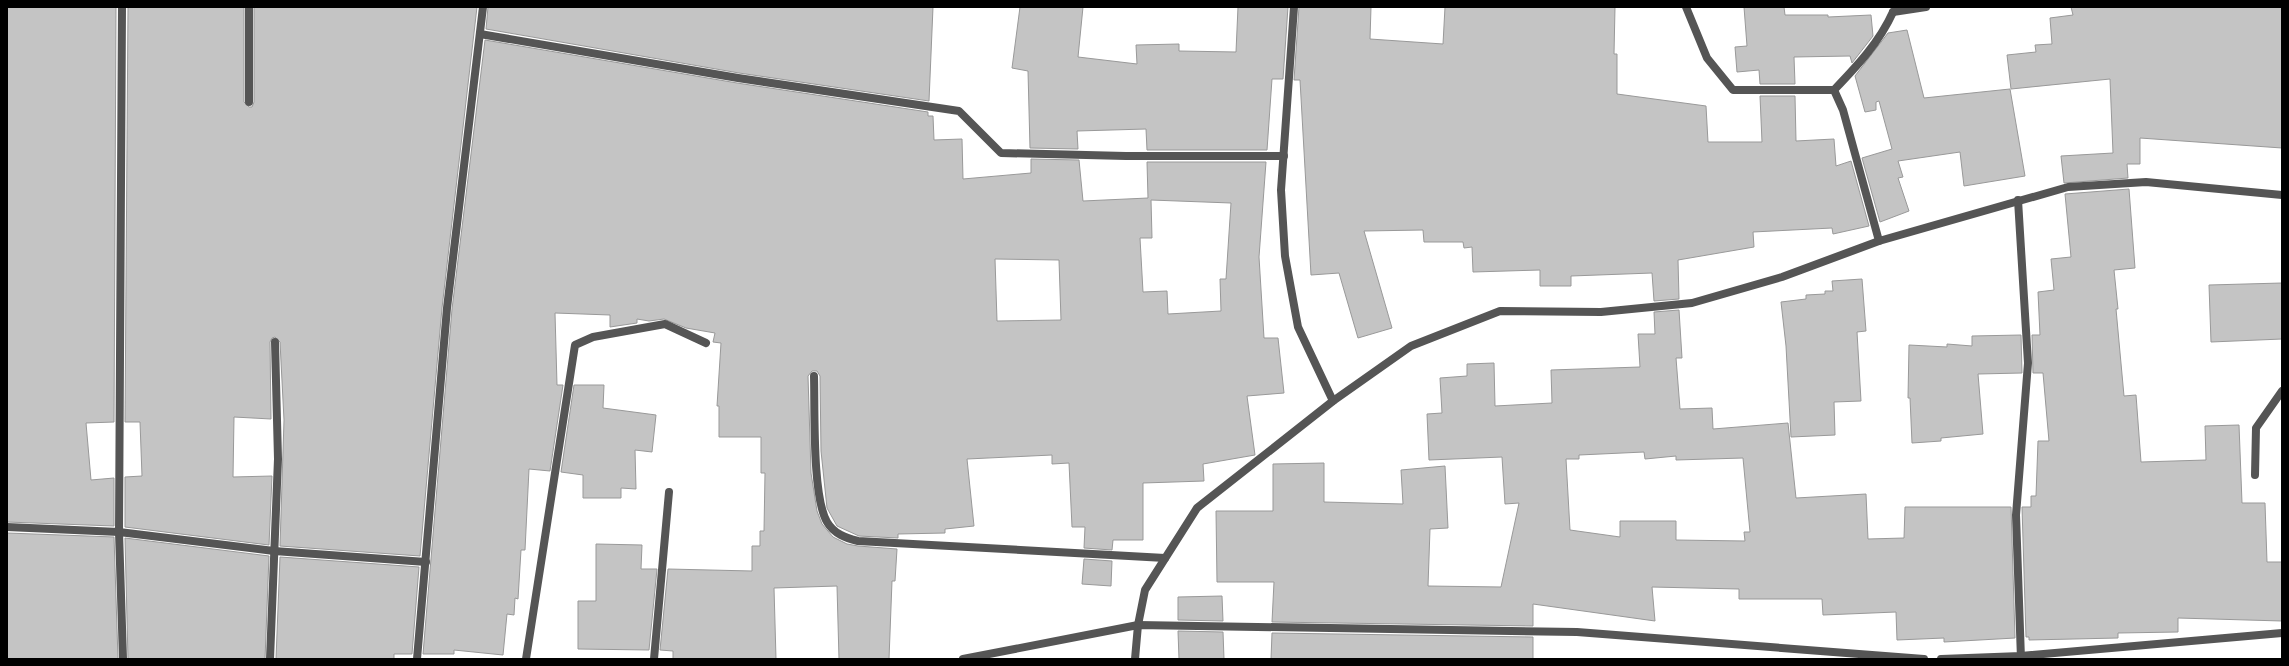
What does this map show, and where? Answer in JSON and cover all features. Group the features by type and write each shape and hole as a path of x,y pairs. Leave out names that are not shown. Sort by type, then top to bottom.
{"street":[{"path":"122,7 118,532 123,659"},
{"path":"249,7 249,102"},
{"path":"417,659 447,308 483,7"},
{"path":"1294,7 1281,190 1285,256 1298,326 1333,401"},
{"path":"1686,7 1707,58 1733,90 1834,90 1870,52 1886,28 1891,9 1926,7"},
{"path":"480,34 738,78 958,111 1001,153 1126,156 1284,156"},
{"path":"1834,90 1843,110 1879,241"},
{"path":"1135,659 1138,625 1145,590 1197,508 1333,401 1411,346 1500,311 1601,312 1692,303 1782,277 1879,241 2018,200 2068,187 2146,182 2282,195"},
{"path":"2018,200 2028,363 2016,515 2021,658"},
{"path":"526,659 575,345 593,337 665,324 706,343"},
{"path":"270,659 278,459 275,342"},
{"path":"814,376 818,480 822,511 828,524 841,536 858,541 1165,558"},
{"path":"2255,475 2256,428 2282,391"},
{"path":"654,659 669,492"},
{"path":"7,527 118,532 274,551 426,562"},
{"path":"963,659 1138,625 1577,632 1924,659"},
{"path":"1941,659 2021,658 2282,633"}],"building":[{"path":"7,7 116,7 114,422 86,423 91,480 114,478 114,526 7,522"},
{"path":"128,7 244,7 244,102 249,107 252,107 254,102 254,7 477,7 442,308 420,556 280,546 284,420 280,342 275,337 272,338 270,342 271,419 234,417 233,477 272,476 269,545 125,527 125,477 142,476 140,422 125,422"},
{"path":"488,7 933,7 929,101 739,73 486,29"},
{"path":"1020,7 1083,7 1078,57 1137,64 1136,45 1179,44 1179,51 1236,52 1238,7 1288,7 1283,79 1272,79 1267,150 1147,150 1146,129 1077,131 1078,149 1030,148 1028,71 1012,68"},
{"path":"1299,7 1371,7 1370,39 1443,44 1445,7 1615,7 1614,54 1617,54 1617,94 1706,106 1708,142 1762,142 1760,96 1795,96 1796,141 1834,139 1836,166 1851,161 1869,226 1833,234 1832,228 1753,232 1754,247 1678,260 1679,299 1654,301 1652,273 1571,276 1571,286 1540,286 1540,270 1473,272 1472,247 1464,248 1463,242 1424,242 1423,230 1364,231 1392,328 1358,338 1339,273 1311,275 1300,80 1294,80"},
{"path":"1744,7 1784,7 1785,15 1828,15 1828,17 1871,15 1873,36 1852,63 1850,56 1794,57 1795,84 1760,84 1759,70 1737,72 1735,47 1747,46"},
{"path":"2071,7 2282,7 2282,148 2140,138 2140,164 2127,164 2128,178 2064,183 2061,156 2113,153 2110,79 2011,89 2007,55 2036,52 2035,45 2052,44 2050,18 2073,15"},
{"path":"1907,30 1924,98 2010,89 2025,176 1964,186 1960,152 1898,161 1903,177 1898,178 1909,211 1880,222 1862,158 1892,149 1879,101 1876,102 1876,110 1865,112 1855,76 1888,33"},
{"path":"485,40 737,83 928,112 928,116 933,116 934,140 962,139 963,179 1031,173 1031,159 1079,160 1083,201 1148,198 1147,162 1266,162 1259,257 1264,338 1278,338 1284,393 1247,396 1255,455 1203,464 1204,481 1143,483 1143,540 1113,540 1112,550 1084,548 1085,527 1072,527 1069,463 1052,464 1052,455 967,459 974,526 945,529 945,533 898,534 898,538 859,536 837,526 827,508 821,451 820,376 817,371 812,371 808,376 811,473 817,511 822,524 833,537 847,544 897,549 895,581 892,581 889,659 839,659 837,586 774,588 776,659 673,659 673,651 660,650 668,569 752,571 752,546 760,546 760,531 764,531 765,473 761,473 761,437 719,437 719,406 717,406 721,343 713,342 715,333 686,328 664,319 649,321 637,319 637,323 610,327 610,315 555,313 557,385 563,385 550,471 529,469 525,550 521,550 518,599 515,598 514,615 507,614 503,655 454,650 454,654 423,654 452,309","holes":["1151,200 1231,203 1226,279 1220,279 1221,311 1168,314 1167,291 1143,292 1140,238 1152,238","995,259 1059,260 1061,320 997,321"]},
{"path":"2129,189 2135,268 2114,270 2124,396 2136,395 2141,462 2206,460 2205,426 2239,425 2242,503 2265,503 2267,562 2282,562 2282,621 2178,618 2178,632 2118,633 2118,638 2029,640 2029,637 2026,637 2022,507 2031,507 2031,496 2036,496 2038,441 2049,441 2043,373 2033,373 2032,335 2040,335 2038,292 2054,290 2051,259 2071,257 2065,194"},
{"path":"1862,279 1866,331 1857,332 1861,401 1834,402 1835,435 1791,437 1786,346 1781,302 1806,299 1806,295 1825,294 1825,291 1833,291 1832,281"},
{"path":"2282,283 2282,339 2211,342 2209,285"},
{"path":"1679,310 1682,358 1676,358 1680,409 1712,408 1713,429 1788,423 1796,498 1866,494 1868,539 1904,538 1905,507 2011,507 2015,638 1944,642 1944,638 1897,640 1896,612 1823,615 1822,599 1739,599 1739,589 1652,587 1655,621 1533,604 1533,626 1272,622 1274,582 1217,582 1216,511 1273,511 1273,464 1324,463 1324,502 1403,504 1401,470 1445,466 1448,528 1430,529 1428,586 1501,587 1519,503 1505,504 1502,457 1429,460 1427,414 1442,413 1440,378 1467,376 1467,364 1494,363 1495,406 1552,403 1551,370 1640,367 1638,334 1655,334 1654,312","holes":["1644,452 1645,459 1676,456 1676,460 1743,458 1750,532 1744,532 1745,541 1676,540 1676,521 1620,521 1620,537 1570,530 1566,459 1579,459 1579,455"]},
{"path":"2021,335 2022,373 1978,374 1983,434 1941,438 1941,441 1912,443 1910,398 1908,398 1909,345 1947,347 1947,344 1972,346 1972,336"},
{"path":"574,385 604,385 603,408 656,415 652,452 635,450 636,489 621,488 621,498 583,498 583,475 561,472"},
{"path":"7,533 114,537 118,659 7,659"},
{"path":"125,538 269,556 265,659 128,659"},
{"path":"596,544 642,545 641,569 657,569 649,650 578,649 578,601 596,601"},
{"path":"280,557 419,567 412,654 394,654 394,659 276,659"},
{"path":"1084,559 1112,561 1111,586 1082,584"},
{"path":"1222,596 1223,621 1178,620 1178,597"},
{"path":"1178,631 1223,632 1224,659 1179,659"},
{"path":"1272,633 1533,637 1533,659 1271,659"}]}
